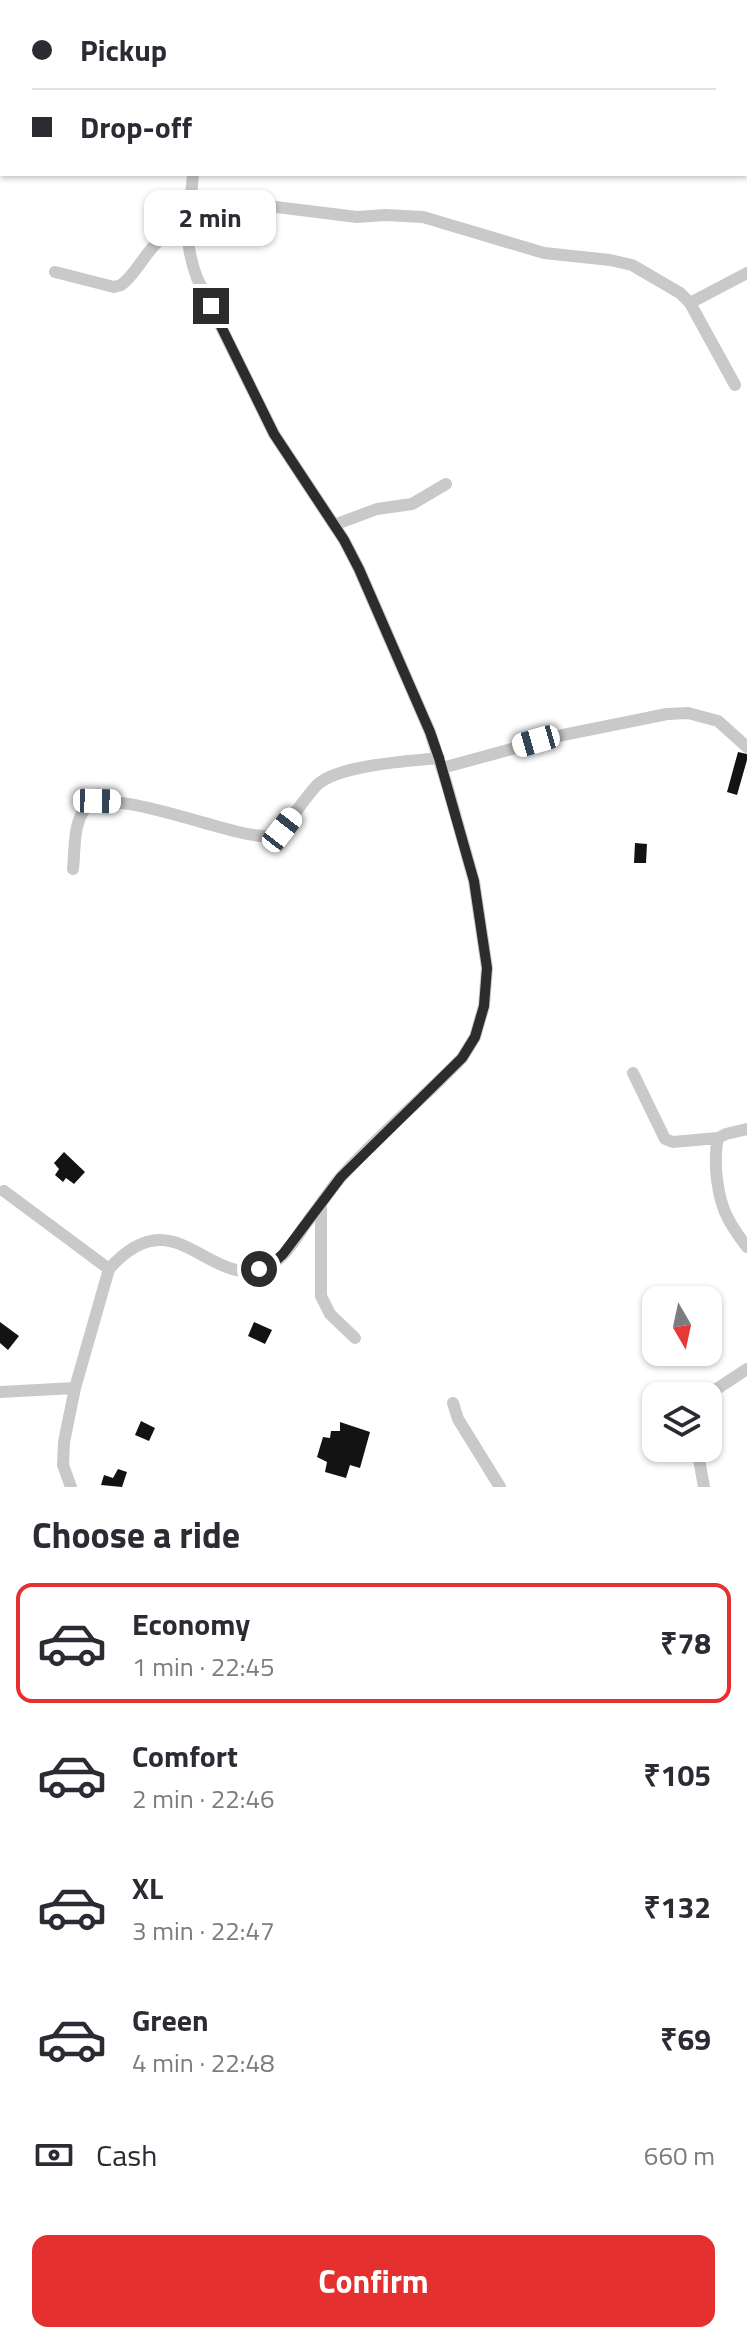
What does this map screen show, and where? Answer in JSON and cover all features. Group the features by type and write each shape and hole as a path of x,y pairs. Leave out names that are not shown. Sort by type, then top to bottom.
{"street":[{"path":"71,1487 63,1465 63,1454 75,1388 109,1269 122,1254 156,1239 172,1241 231,1268 248,1272 271,1265 283,1254 341,1177 462,1058 475,1037 484,1006 487,968 474,881 430,732 359,569 274,434 197,278 187,251 186,232 193,176"},
{"path":"191,200 357,217 423,217 544,253 632,265 658,278 690,303 735,385"},
{"path":"55,272 114,287 121,285 162,237 178,231 186,232"},
{"path":"690,303 747,273"},
{"path":"334,525 377,509 412,504 446,484"},
{"path":"73,869 81,814 87,806 97,801 141,807 263,837 282,830 319,783 332,775 373,766 440,763 667,714 688,713 718,721 747,747"},
{"path":"633,1073 665,1139 673,1142 718,1138 747,1129"},
{"path":"718,1138 715,1149 722,1209 747,1247"},
{"path":"4,1191 109,1269"},
{"path":"321,1203 321,1296 330,1314 355,1338"},
{"path":"722,1385 747,1369"},
{"path":"0,1392 75,1388"},
{"path":"453,1403 458,1419 500,1487"},
{"path":"700,1462 704,1487"}],"building":[{"path":"738,752 747,754 747,760 737,795 727,792"},
{"path":"635,843 647,844 646,863 634,863"},
{"path":"64,1152 85,1172 74,1184 66,1178 63,1182 55,1175 59,1169 54,1163"},
{"path":"0,1322 19,1336 8,1350 0,1343"},
{"path":"254,1322 272,1330 265,1344 248,1336"},
{"path":"141,1421 155,1428 149,1441 135,1435"},
{"path":"340,1422 370,1432 360,1468 350,1465 346,1478 325,1472 327,1462 317,1457 323,1437 330,1438 331,1431 340,1431"},
{"path":"118,1469 127,1472 122,1487 101,1485 104,1475 113,1478"}],"route":[{"path":"211,306 274,434 344,540 359,569 430,732 474,881 487,968 484,1006 475,1037 462,1058 341,1177 283,1254 271,1265 259,1269"}]}
